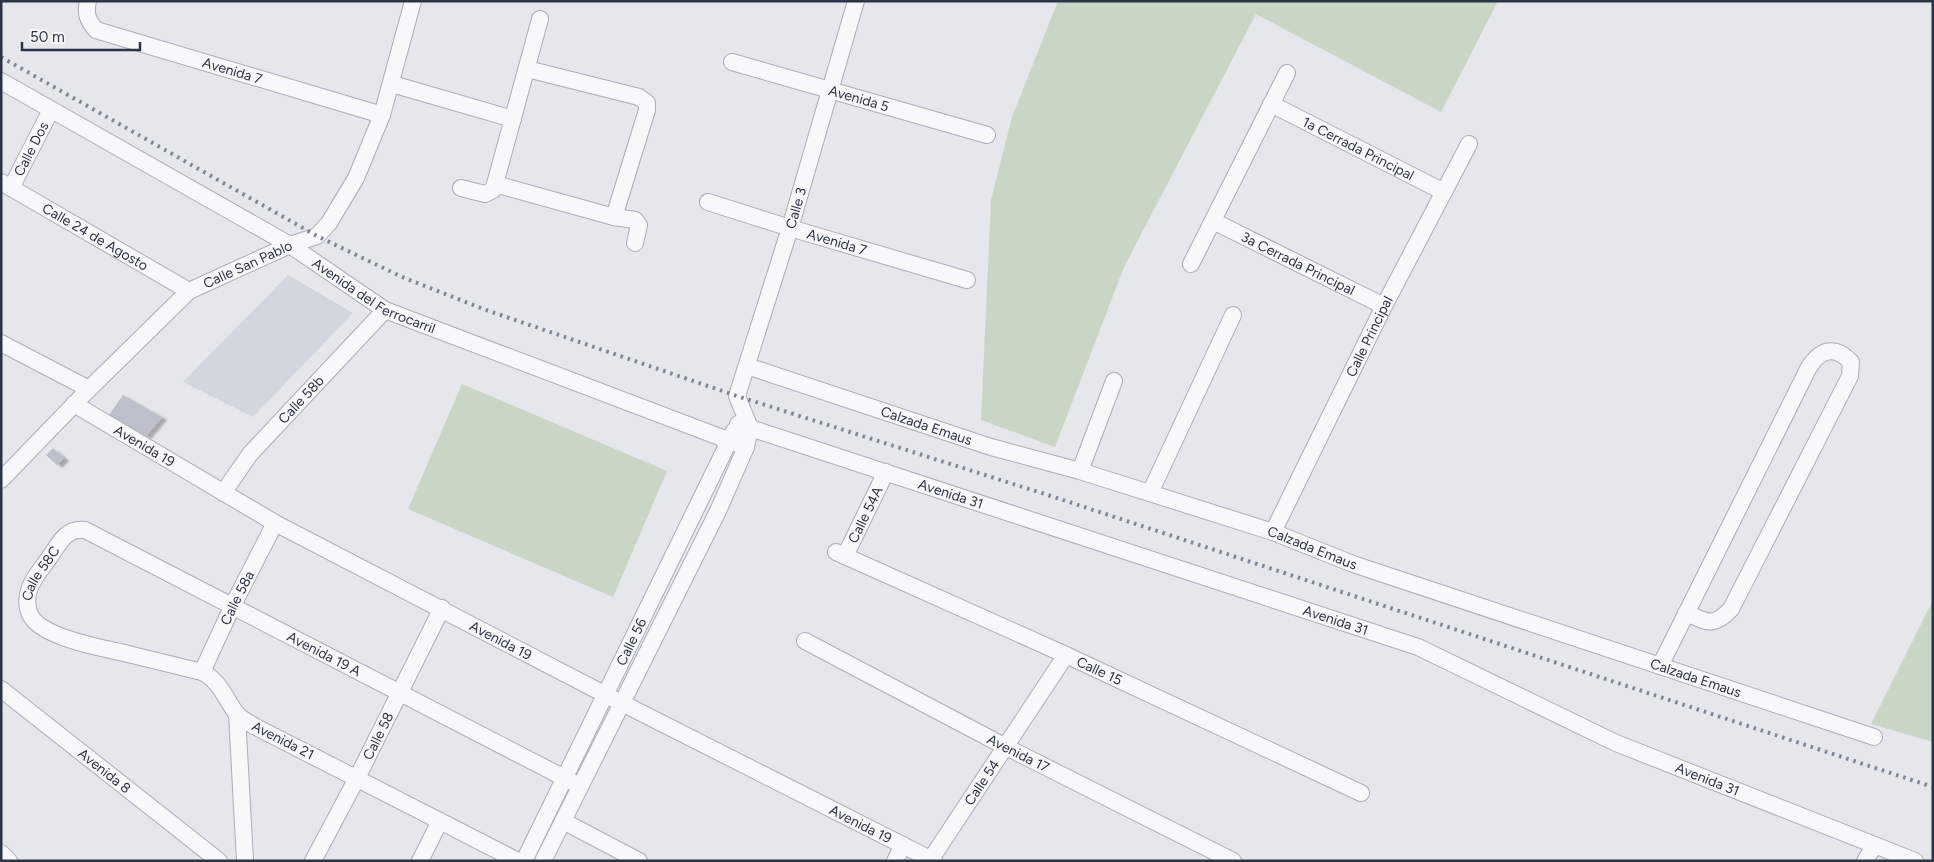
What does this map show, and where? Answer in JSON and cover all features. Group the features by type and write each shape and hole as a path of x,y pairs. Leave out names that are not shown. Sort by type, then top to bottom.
{"street":[{"name":"Avenida 7","path":"88,1 86,8 87,20 96,30 382,115"},
{"name":"Calle San Pablo","path":"1,480 74,404 189,291 290,244 317,236 328,224 356,178 382,115 392,84 413,1"},
{"name":"Calle 3","path":"744,421 738,396 790,228 856,1"},
{"path":"461,188 485,194 493,190 540,19"},
{"name":"Avenida 5","path":"732,62 986,135"},
{"path":"526,69 639,97 647,103 647,110 614,217"},
{"path":"1191,264 1287,73"},
{"name":"Avenida del Ferrocarril","path":"1,81 290,244 385,310 746,447"},
{"path":"392,84 513,119"},
{"name":"1a Cerrada Principal","path":"1272,104 1444,192"},
{"name":"Calle Dos","path":"6,185 51,110"},
{"name":"Calle Principal","path":"1273,532 1384,306 1469,144"},
{"path":"495,184 614,217 636,220 639,225 635,243"},
{"name":"Calle 24 de Agosto","path":"6,185 189,291"},
{"name":"Avenida 7","path":"708,202 968,280"},
{"name":"3a Cerrada Principal","path":"1213,221 1384,306"},
{"name":"Calle 58b","path":"223,493 250,454 385,310"},
{"path":"1150,493 1233,315"},
{"path":"1,343 89,389"},
{"path":"1660,666 1686,613 1809,367 1816,356 1823,352 1833,351 1845,355 1851,362 1850,376 1731,609 1721,619 1709,623 1686,613"},
{"name":"Calzada Emaus","path":"747,366 991,447 1080,471 1273,532 1353,564 1874,737"},
{"path":"1080,471 1114,381"},
{"name":"Avenida 19","path":"74,404 275,523 442,608 606,695 933,860"},
{"name":"Calle 56","path":"524,861 730,440 744,421"},
{"name":"Calle 56","path":"543,861 718,511 746,447 744,421"},
{"name":"Avenida 31","path":"744,421 886,472 1418,647 1616,743 1915,861"},
{"name":"Calle 54A","path":"841,554 886,472"},
{"name":"Calle 58a","path":"202,672 232,607 275,523"},
{"name":"Avenida 19 A","path":"66,534 79,529 85,530 580,786"},
{"name":"Calle 58C","path":"30,614 27,598 29,587 66,534"},
{"name":"Calle 15","path":"841,554 1066,655 1361,793"},
{"name":"Calle 58","path":"312,861 358,778 442,608"},
{"name":"Avenida 21","path":"30,614 43,628 80,644 202,672 210,676 218,684 237,714 256,727 518,861"},
{"name":"Avenida 17","path":"805,641 1006,746 1234,861"},
{"name":"Calle 54","path":"933,860 1066,655"},
{"name":"Avenida 8","path":"1,689 210,858"},
{"path":"237,714 245,861"},
{"path":"420,861 440,821"},
{"path":"564,821 639,861"},
{"path":"895,861 903,845"},
{"path":"1865,861 1874,846"},
{"path":"1,853 9,861"}],"shaded area":[{"path":"288,275 353,313 253,417 183,382"}],"green space":[{"path":"1058,1 1498,1 1441,112 1256,14 1124,267 1055,447 981,420 991,200 1012,117"},
{"path":"462,384 667,471 613,597 408,509"},
{"path":"1933,600 1933,742 1871,724"}],"building":[{"path":"123,395 162,417 146,436 109,415"},
{"path":"53,448 64,458 57,465 46,455"}],"railway":[{"path":"1,57 317,236 402,277 486,310 737,396 1054,497 1933,787"}]}
